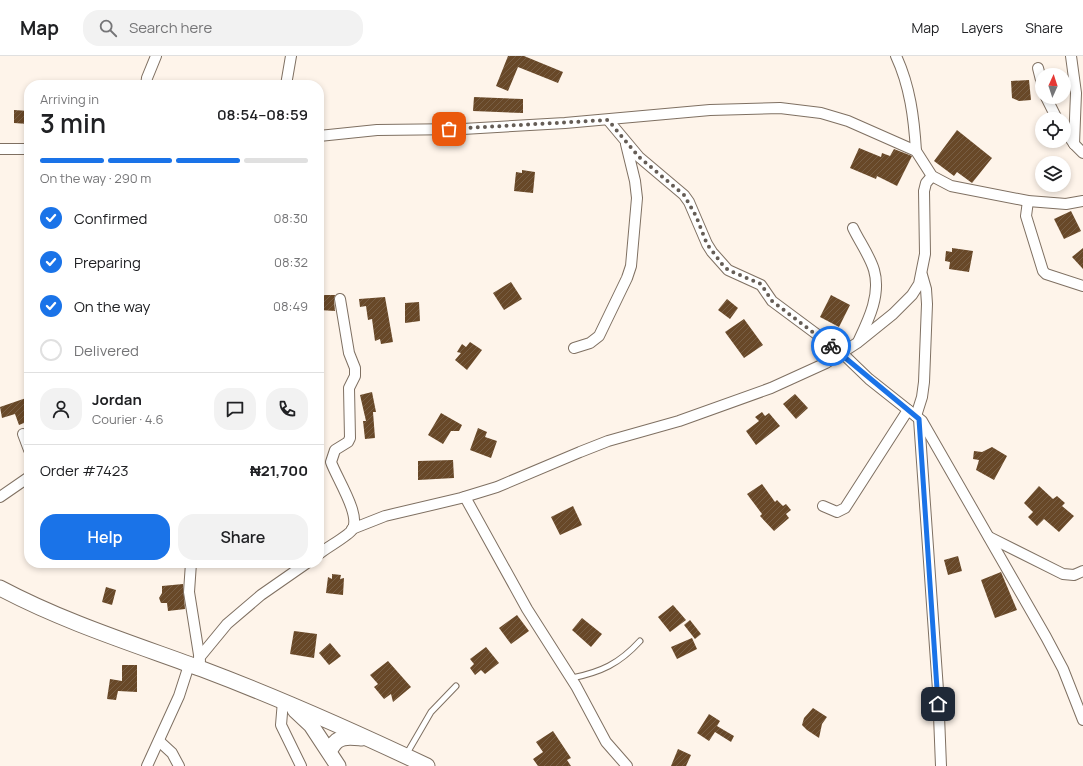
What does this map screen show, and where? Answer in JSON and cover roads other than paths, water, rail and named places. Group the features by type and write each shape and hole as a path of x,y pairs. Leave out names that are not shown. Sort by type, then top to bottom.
{"main road":[{"path":"0,588 23,600 74,622 197,664 318,716 427,766"},
{"path":"283,701 299,713 311,725 337,764"},
{"path":"318,716 326,728 337,764"},
{"path":"332,747 335,742 342,738 369,739"}],"street":[{"path":"147,80 156,56"},
{"path":"287,80 292,56"},
{"path":"896,56 910,98 916,150 932,176 951,186 1028,201 1066,204 1083,201"},
{"path":"1071,56 1076,100 1074,144"},
{"path":"324,135 376,130 463,129 608,120 710,110 780,108 821,113 848,121 916,150"},
{"path":"608,120 639,157 684,195 693,209 707,244 728,270 761,284 772,301 842,353 869,378 914,415 989,537 1063,669 1083,720"},
{"path":"574,348 590,343 599,336 622,289 631,266 637,198 635,181 625,140"},
{"path":"1071,140 1083,153"},
{"path":"0,149 24,149"},
{"path":"324,550 352,530 385,516 465,497 497,487 608,441 679,421 771,388 826,364 857,343 912,295 922,275 925,254 924,191 926,183 932,176"},
{"path":"1028,201 1026,216 1043,271 1046,274 1083,286"},
{"path":"853,228 874,269 876,279 873,306 857,343"},
{"path":"823,506 837,512 845,508 914,415 922,396 924,366 927,304 926,289 922,275"},
{"path":"340,299 349,353 355,368 355,376 348,388 350,438 348,442 335,450 331,462 353,512 354,522 352,530"},
{"path":"914,415 936,659 941,766"},
{"path":"0,497 24,480"},
{"path":"465,497 526,609 572,678 606,742 627,766"},
{"path":"989,537 1063,574 1074,575 1083,571"},
{"path":"191,568 189,592 197,664"},
{"path":"147,766 179,696 197,664 227,624 261,595 300,568"},
{"path":"283,701 282,725 301,766"},
{"path":"159,741 172,753 179,766"}],"lane":[{"path":"572,678 609,667 640,641"},
{"path":"406,756 431,712 456,686"}]}
